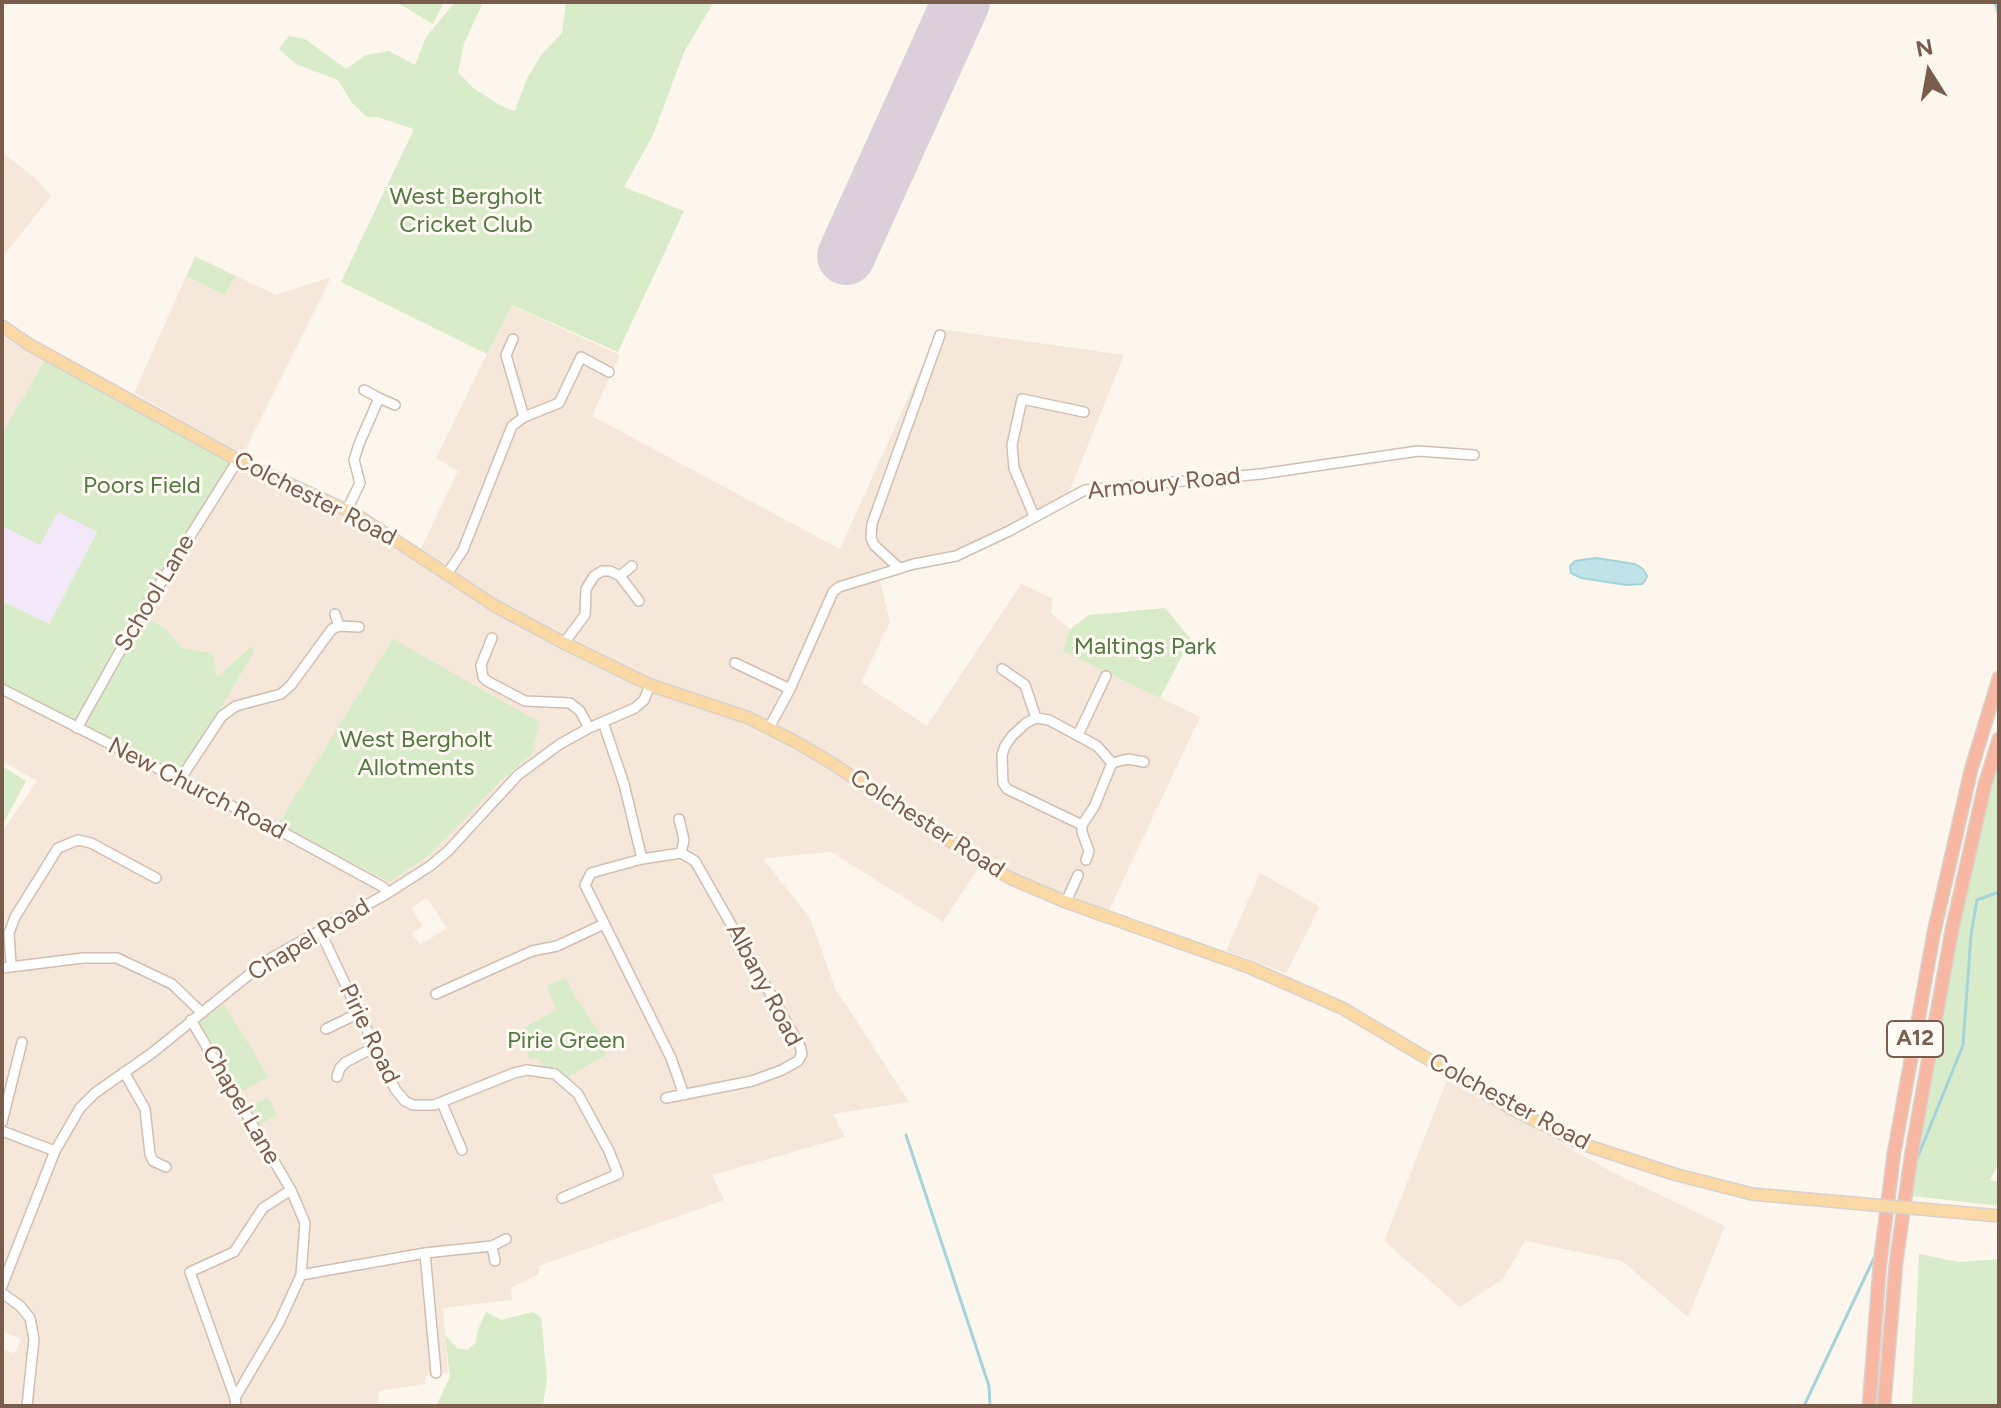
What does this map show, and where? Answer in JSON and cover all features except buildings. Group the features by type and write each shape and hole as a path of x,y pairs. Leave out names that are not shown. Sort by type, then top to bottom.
{"highway":[{"name":"A12","path":"1869,1406 1880,1263 1894,1153 1934,932 1971,770 1999,678"},
{"name":"A12","path":"1884,1406 1896,1263 1912,1150 1952,929 1985,784 1999,739"}],"main road":[{"name":"Colchester Road","path":"2,326 30,345 238,460 347,510 495,606 564,643 650,685 769,728 830,762 980,861 1066,902 1251,968 1342,1008 1514,1110 1579,1143 1674,1174 1752,1194 1999,1216"}],"street":[{"path":"899,568 874,545 872,524 940,335"},
{"path":"513,339 506,355 524,417"},
{"path":"447,574 463,550 512,426 524,417 559,403 581,357 609,372"},
{"path":"364,390 395,405"},
{"path":"347,510 360,483 354,460 379,398"},
{"path":"1034,516 1014,468 1012,445 1022,399 1084,412"},
{"name":"Armoury Road","path":"769,728 833,592 859,579 956,556 1085,490 1261,474 1418,451 1474,455"},
{"name":"School Lane","path":"77,728 138,619 238,460"},
{"path":"620,576 632,566"},
{"path":"564,643 585,615 586,589 594,576 602,571 620,576 639,601"},
{"path":"335,614 339,626"},
{"path":"179,781 222,716 236,706 281,694 332,629 339,626 359,627"},
{"path":"492,638 481,665 487,681 525,701 574,705 589,728"},
{"path":"735,663 790,689"},
{"path":"1002,669 1025,685 1036,718"},
{"path":"1078,735 1106,676"},
{"name":"Chapel Road","path":"2,1286 55,1151 80,1108 95,1093 266,961 430,866 448,851 518,775 560,744 640,705 650,685"},
{"name":"New Church Road","path":"2,689 277,829 383,887 388,893"},
{"path":"1082,825 1007,789 1003,783 1002,755 1005,746 1017,730 1036,718 1049,720 1105,751 1112,763"},
{"path":"603,722 624,784 642,859"},
{"path":"1112,763 1128,759 1144,762"},
{"path":"1086,860 1089,851 1082,825 1094,807 1112,763"},
{"path":"679,819 684,840 681,853 601,869 588,875 585,885 671,1058 684,1095"},
{"path":"156,878 91,843 78,840 58,848 15,917 9,933 6,966 83,958 117,958 172,984 201,1012"},
{"name":"Albany Road","path":"666,1098 752,1081 782,1070 798,1061 802,1054 695,861 681,853"},
{"path":"1066,902 1078,875"},
{"path":"436,994 532,951 557,946 604,924"},
{"name":"Pirie Road","path":"320,931 375,1047 405,1101 423,1106 442,1103 514,1073 538,1070 555,1074 571,1086 586,1105 618,1174 562,1198"},
{"path":"326,1029 359,1013"},
{"name":"Chapel Lane","path":"191,1020 291,1190 305,1223 301,1275 236,1402"},
{"path":"2,1122 22,1042"},
{"path":"337,1077 346,1062 375,1047"},
{"path":"124,1072 145,1109 153,1161 166,1167"},
{"path":"442,1103 462,1150"},
{"path":"2,1131 55,1151"},
{"name":"Chapel Lane","path":"236,1402 190,1272 234,1252 263,1208 291,1190"},
{"path":"301,1275 425,1253 492,1246 506,1239"},
{"path":"492,1246 495,1261"},
{"path":"425,1253 436,1373"},
{"path":"2,1293 30,1318 34,1339 27,1406"}],"shaded area":[{"path":"2,152 36,179 51,196 2,258"},
{"path":"195,256 276,295 331,277 243,455 134,393"},
{"path":"511,305 620,355 592,416 840,549 939,329 1124,355 1068,495 956,556 879,576 890,622 861,682 927,726 1021,584 1053,599 1051,613 1070,629 1064,651 1200,717 1103,923 1039,898 978,868 943,922 831,852 766,858 764,860 810,918 835,988 909,1102 833,1114 845,1137 712,1175 724,1200 539,1266 539,1274 511,1288 512,1300 443,1308 448,1373 426,1376 425,1384 379,1391 377,1406 2,1406 2,1349 12,1353 16,1351 21,1339 4,1332 2,1337 2,832 37,781 2,761 2,686 178,776 249,647 217,677 213,653 182,648 166,629 146,617 141,610 232,462 368,529 416,559 458,471 436,458","holes":["532,754 389,882 279,824","427,898 447,928 420,945 412,933 423,926 411,908","576,998 606,1055 568,1077 541,1066 541,1057 526,1026"]},
{"path":"2,336 45,360 2,433"},
{"path":"2,482 97,532 49,624 2,601"},
{"path":"1260,873 1320,907 1286,973 1226,951"},
{"path":"1447,1080 1616,1174 1725,1226 1688,1317 1622,1261 1525,1241 1503,1279 1460,1307 1384,1241"}],"green space":[{"path":"396,2 444,2 433,24"},
{"name":"West Bergholt Cricket Club","path":"455,2 483,2 464,44 458,72 472,87 501,106 515,111 527,78 542,54 562,33 566,2 714,2 685,50 653,135 624,187 684,211 618,352 512,305 487,354 341,282 414,129 377,117 367,117 352,103 338,80 296,64 279,49 289,36 305,39 346,69 366,55 389,51 415,65 426,37"},
{"path":"196,257 235,276 225,295 187,276"},
{"name":"Poors Field","path":"45,360 232,462 74,724 2,686 2,601 49,624 97,532 58,512 40,545 2,526 2,433"},
{"name":"Maltings Park","path":"1165,608 1191,639 1160,698 1063,651 1070,629 1089,615"},
{"path":"146,617 166,629 182,648 213,653 217,677 250,647 254,651 178,776 81,727 133,631"},
{"name":"West Bergholt Allotments","path":"393,639 539,722 532,754 429,855 389,882 278,824"},
{"path":"1999,751 1999,1163 1990,1180 1999,1182 1999,1206 1913,1196 1944,970"},
{"path":"2,766 26,781 2,826"},
{"name":"Pirie Green","path":"566,978 598,1030 606,1055 568,1077 541,1066 540,1057 530,1060 522,1035 526,1026 557,1010 547,986"},
{"path":"224,1005 269,1077 238,1093 194,1023"},
{"path":"268,1097 277,1115 257,1126 248,1108"},
{"path":"1919,1254 1959,1262 1999,1259 1999,1406 1912,1406"},
{"path":"486,1312 501,1320 533,1312 541,1317 547,1378 543,1406 436,1406 450,1377 445,1335 457,1348 468,1350 476,1342"}],"water":[{"path":"1596,558 1635,564 1643,569 1647,576 1645,581 1626,585 1581,578 1571,573 1570,566 1575,561"}],"waterway":[{"path":"1995,2 1999,16"},
{"path":"1999,794 1999,802"},
{"path":"1917,1159 1963,1045 1971,935 1977,900 1999,892"},
{"path":"906,1135 989,1386 990,1406"},
{"path":"1804,1406 1874,1258"}],"runway":[{"path":"846,256 961,2"}]}
